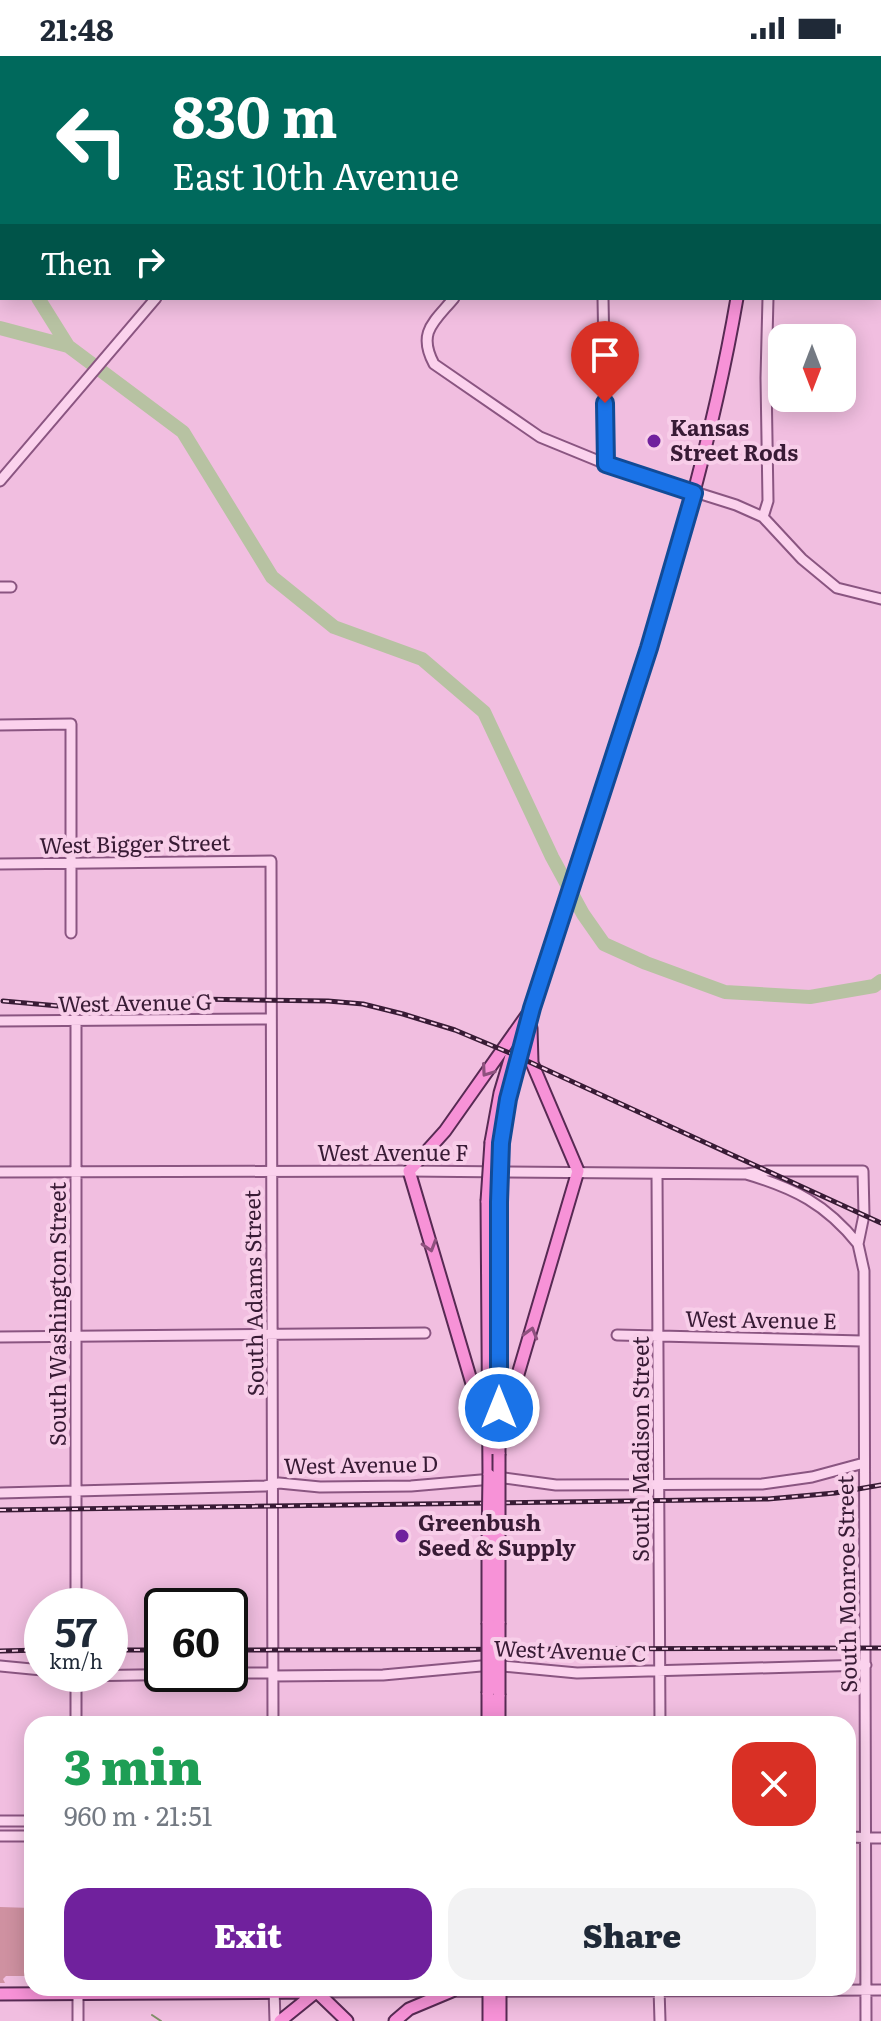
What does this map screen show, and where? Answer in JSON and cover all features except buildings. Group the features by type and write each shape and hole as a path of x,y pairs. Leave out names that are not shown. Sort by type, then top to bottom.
{"main road":[{"path":"489,1716 493,1694 493,1202 500,1093 512,1054 537,994 649,648 694,493 718,397 737,300"},
{"path":"494,1438 409,1171 445,1131 532,1008"},
{"path":"494,1438 506,1415 578,1171 532,1063 532,1008"},
{"path":"493,1694 497,1716"},
{"path":"0,1994 24,1993"},
{"path":"277,2021 311,1996"},
{"path":"321,1996 347,2021"},
{"path":"395,2021 409,2009 440,1996"},
{"path":"489,1996 489,2021"},
{"path":"500,1996 500,2021"}],"street":[{"path":"0,481 154,300"},
{"path":"452,300 427,329 425,348 434,364 540,437 606,464 736,505 763,517 802,559 837,588 881,599"},
{"path":"603,300 606,464"},
{"path":"763,517 768,501 768,300"},
{"path":"0,725 71,724 71,933"},
{"name":"West Bigger Street","path":"0,864 271,861"},
{"name":"South Adams Street","path":"271,861 273,1716"},
{"name":"West Avenue G","path":"0,1021 270,1019"},
{"name":"South Washington Street","path":"76,1022 76,1588"},
{"name":"West Avenue F","path":"0,1172 578,1171 746,1174 781,1185 815,1202 839,1221 858,1244"},
{"name":"South Monroe Street","path":"746,1174 767,1171 863,1171 864,1215 858,1244 864,1271 866,2021"},
{"name":"South Madison Street","path":"657,1174 660,1716"},
{"path":"0,1337 425,1333"},
{"name":"West Avenue E","path":"617,1335 862,1341"},
{"name":"West Avenue D","path":"0,1493 273,1484 411,1486 504,1478 556,1485 762,1484 812,1477 864,1463"},
{"name":"West Avenue C","path":"248,1674 383,1675 492,1665 577,1673 866,1665"},
{"path":"0,1666 24,1668"},
{"path":"76,1692 76,1716"},
{"path":"0,1821 24,1821"},
{"path":"0,1836 24,1836"},
{"path":"856,1837 881,1838"},
{"path":"856,1990 881,1990"},
{"path":"78,1996 78,2021"},
{"path":"275,1996 277,2021"},
{"path":"658,1996 660,2021"}],"shaded area":[{"path":"0,1907 24,1908 24,1976 6,1976 3,1979 5,1983 0,1983"}],"waterway":[{"path":"39,300 68,346"},
{"path":"0,328 68,346 183,432 272,577 334,627 422,659 484,712 552,857 583,914 604,944 725,992 810,997 874,986 881,981"},
{"path":"152,2015 161,2021"}],"railway":[{"path":"3,1001 115,1011 194,999 328,1001 363,1004 403,1014 455,1030 512,1054 881,1223"},
{"path":"0,1510 768,1499 881,1485"},
{"path":"248,1650 881,1648"},
{"path":"0,1651 24,1650"},
{"path":"128,1650 144,1650"}],"place":[{"name":"Kansas Street Rods","path":"654,441"},
{"name":"Greenbush Seed & Supply","path":"402,1536"}],"route":[{"path":"499,1408 499,1202 501,1143 508,1099 532,1008 649,648 694,493 606,464 605,403"}]}
